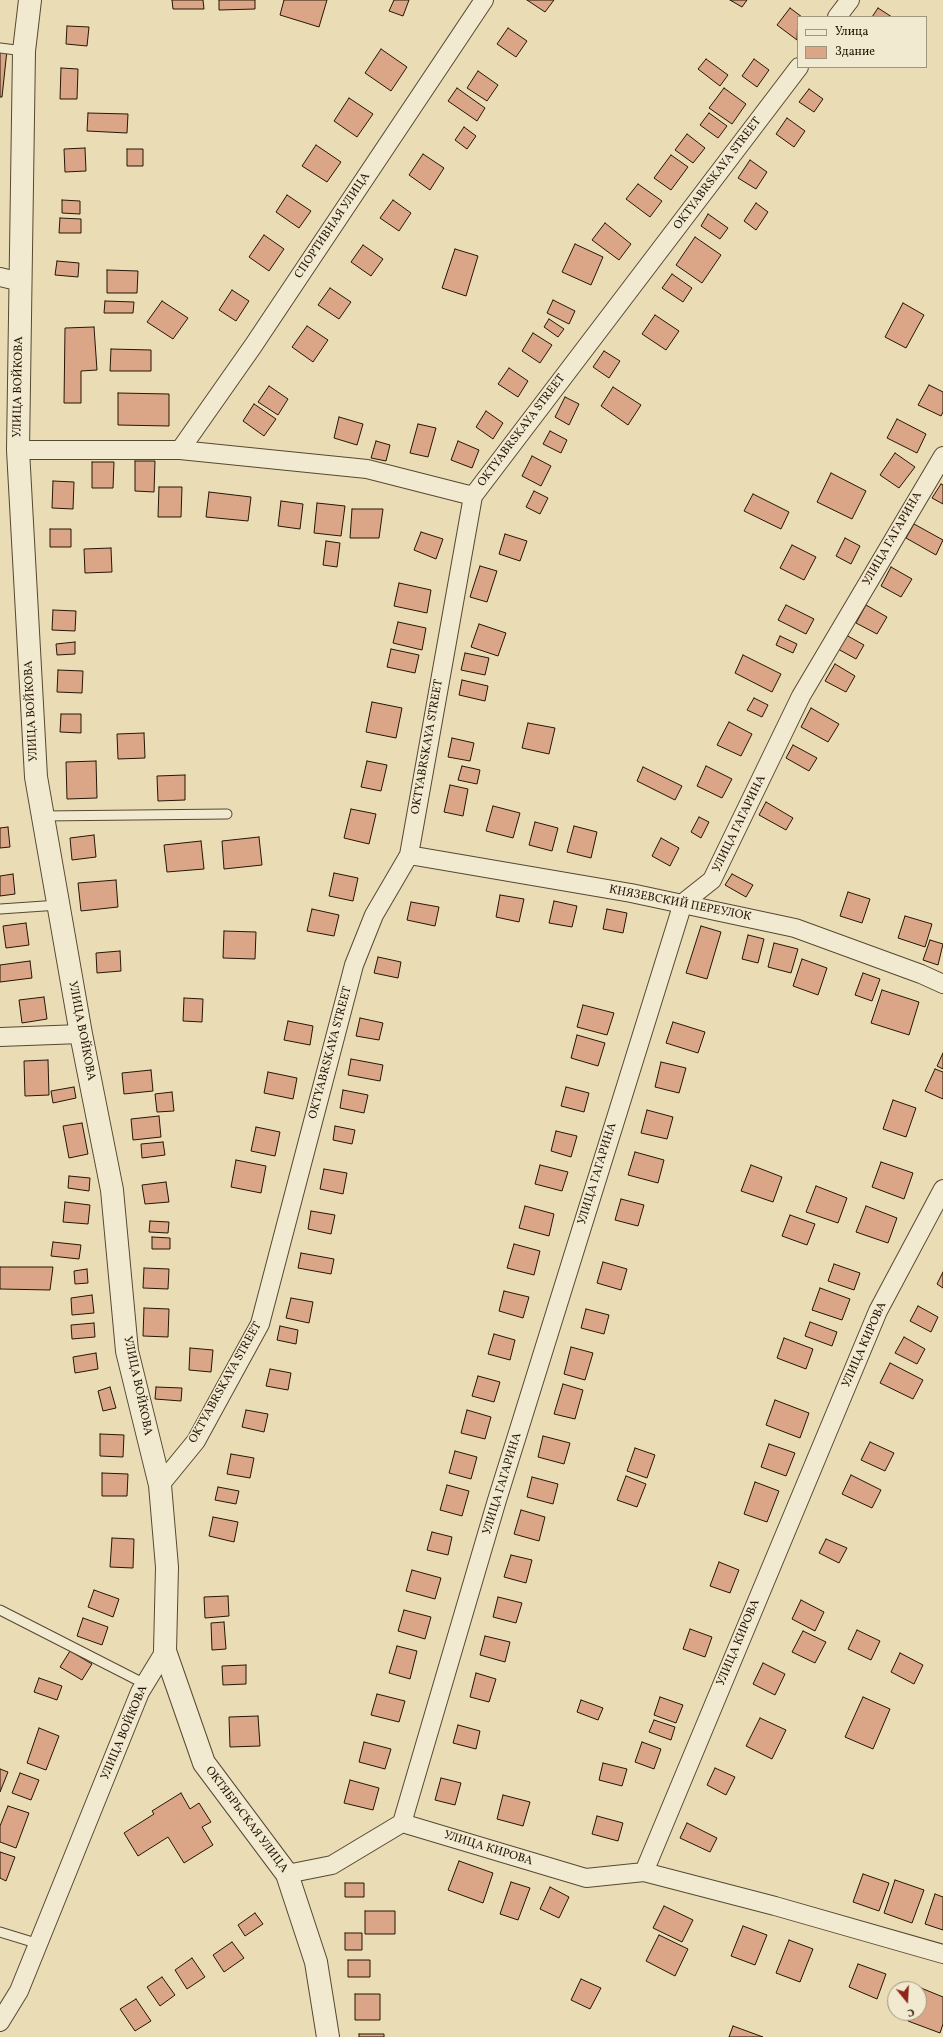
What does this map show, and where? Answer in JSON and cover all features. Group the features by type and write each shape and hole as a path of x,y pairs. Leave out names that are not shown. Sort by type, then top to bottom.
{"street":[{"name":"УЛИЦА ВОЙКОВА","path":"0,2022 19,1991 145,1684 165,1652 166,1567 160,1485 127,1351 112,1190 58,904 36,777 18,450 24,51 30,0"},
{"name":"СПОРТИВНАЯ УЛИЦА","path":"180,450 253,346 484,0"},
{"path":"838,16 850,0"},
{"name":"OKTYABRSKAYA STREET","path":"160,1485 196,1440 260,1324 354,965 374,915 409,855 473,496 798,68"},
{"path":"0,277 21,282"},
{"path":"18,450 180,450 367,469 473,496"},
{"name":"УЛИЦА ГАГАРИНА","path":"402,1823 500,1493 683,903 712,880 801,696 943,456"},
{"name":"КНЯЗЕВСКИЙ ПЕРЕУЛОК","path":"409,855 683,903 795,928 943,984"},
{"path":"0,1037 82,1034"},
{"name":"УЛИЦА КИРОВА","path":"402,1823 586,1878 644,1872 878,1311 943,1190"},
{"name":"ОКТЯБРЬСКАЯ УЛИЦА","path":"165,1652 204,1764 287,1874 316,1962 328,2037"},
{"path":"287,1874 332,1865 402,1823"},
{"path":"644,1872 775,1906 943,1954"}],"lane":[{"path":"0,48 24,51"},
{"path":"43,816 227,814"},
{"path":"0,909 58,904"},
{"path":"0,1610 145,1684"},
{"path":"0,1932 38,1944"}],"building":[{"path":"172,0 203,0 204,9 173,9"},
{"path":"219,0 255,0 255,9 219,10"},
{"path":"284,0 327,0 319,27 280,15"},
{"path":"394,0 409,0 403,16 389,11"},
{"path":"527,0 554,0 545,12"},
{"path":"730,0 747,0 742,7"},
{"path":"790,8 801,16 797,16 797,40 777,25"},
{"path":"878,8 890,16 873,16"},
{"path":"67,26 89,27 87,46 66,44"},
{"path":"508,28 527,41 516,57 497,44"},
{"path":"0,49 7,50 2,97 0,97"},
{"path":"381,49 407,67 391,91 365,73"},
{"path":"706,59 728,75 720,86 698,69"},
{"path":"754,59 769,70 757,87 742,76"},
{"path":"61,68 78,69 77,99 60,99"},
{"path":"478,71 498,85 487,101 467,88"},
{"path":"457,88 485,108 477,121 448,101"},
{"path":"724,88 746,104 732,124 709,108"},
{"path":"809,89 823,99 814,112 799,102"},
{"path":"349,98 373,114 357,137 334,121"},
{"path":"88,113 128,114 127,133 87,131"},
{"path":"709,113 727,126 718,138 700,125"},
{"path":"787,118 805,131 794,147 776,134"},
{"path":"464,127 476,136 467,149 455,140"},
{"path":"687,134 705,148 693,163 675,150"},
{"path":"316,145 341,162 327,182 302,166"},
{"path":"85,148 86,171 65,172 64,149"},
{"path":"127,149 143,149 143,166 127,166"},
{"path":"423,154 444,168 430,190 409,175"},
{"path":"671,155 688,167 671,190 654,178"},
{"path":"750,160 767,172 756,189 738,178"},
{"path":"638,184 662,201 650,217 626,199"},
{"path":"287,195 311,211 299,228 276,212"},
{"path":"62,200 80,201 80,214 62,213"},
{"path":"393,200 411,213 399,231 380,218"},
{"path":"756,203 768,212 756,230 744,221"},
{"path":"708,214 728,228 720,239 701,226"},
{"path":"60,218 81,219 81,233 59,233"},
{"path":"605,223 631,244 619,260 592,240"},
{"path":"264,235 284,249 269,271 249,257"},
{"path":"695,237 721,255 702,283 676,265"},
{"path":"575,244 603,257 591,285 562,272"},
{"path":"363,245 383,259 371,276 351,262"},
{"path":"455,249 478,256 466,296 442,288"},
{"path":"57,261 79,263 78,277 55,275"},
{"path":"107,270 138,271 137,293 107,293"},
{"path":"672,274 692,288 683,302 662,288"},
{"path":"330,288 351,302 339,319 318,305"},
{"path":"232,290 249,301 236,321 219,310"},
{"path":"553,300 575,311 569,324 547,313"},
{"path":"105,301 134,302 133,313 104,313"},
{"path":"162,301 188,318 173,339 147,322"},
{"path":"903,303 924,315 906,348 885,337"},
{"path":"655,315 679,331 666,350 642,334"},
{"path":"549,319 564,329 558,337 544,327"},
{"path":"307,326 328,340 313,362 292,347"},
{"path":"94,327 97,370 81,371 81,403 64,403 65,328"},
{"path":"533,333 552,345 540,363 522,351"},
{"path":"111,349 151,350 151,371 110,371"},
{"path":"604,351 620,361 609,378 593,367"},
{"path":"509,368 528,381 518,397 498,384"},
{"path":"929,385 943,392 943,412 941,416 918,405"},
{"path":"269,386 288,399 278,415 258,402"},
{"path":"613,387 641,405 628,425 601,406"},
{"path":"118,393 169,394 169,426 118,425"},
{"path":"565,397 579,404 569,425 555,417"},
{"path":"254,404 276,419 264,436 243,421"},
{"path":"486,411 503,423 493,439 476,427"},
{"path":"339,417 363,424 357,445 334,438"},
{"path":"897,419 926,434 917,453 887,438"},
{"path":"418,424 436,428 428,457 410,453"},
{"path":"550,431 567,440 561,453 543,444"},
{"path":"376,441 390,445 386,461 371,458"},
{"path":"458,441 479,450 472,468 451,460"},
{"path":"895,453 915,467 899,488 880,475"},
{"path":"532,456 551,466 541,486 522,476"},
{"path":"135,461 155,461 154,492 135,491"},
{"path":"92,462 114,462 113,488 92,488"},
{"path":"831,473 866,491 852,519 817,502"},
{"path":"53,481 74,482 73,509 52,508"},
{"path":"941,484 943,485 943,504 932,498"},
{"path":"159,487 182,487 181,517 158,517"},
{"path":"534,491 548,498 540,514 526,507"},
{"path":"209,492 251,497 248,521 206,517"},
{"path":"753,494 789,512 781,529 744,511"},
{"path":"281,501 303,504 300,529 278,526"},
{"path":"317,503 345,506 341,536 314,533"},
{"path":"352,509 383,509 379,538 350,538"},
{"path":"914,524 943,540 936,555 906,538"},
{"path":"50,529 71,529 71,547 50,547"},
{"path":"421,532 443,539 436,559 414,550"},
{"path":"505,534 527,541 520,561 499,554"},
{"path":"845,538 860,546 851,564 836,556"},
{"path":"326,541 340,543 337,567 323,565"},
{"path":"792,545 816,557 804,580 780,568"},
{"path":"111,548 112,572 85,573 84,549"},
{"path":"480,566 497,571 487,602 470,597"},
{"path":"891,567 912,579 901,597 881,586"},
{"path":"399,583 431,590 427,613 394,606"},
{"path":"786,605 814,619 806,634 778,620"},
{"path":"866,605 887,617 877,634 856,623"},
{"path":"53,610 76,611 75,631 52,630"},
{"path":"398,622 426,628 422,650 393,643"},
{"path":"479,624 506,633 498,656 471,647"},
{"path":"846,635 864,645 856,659 838,649"},
{"path":"780,636 797,644 793,653 776,645"},
{"path":"75,642 75,654 57,655 56,644"},
{"path":"391,649 419,655 415,673 387,667"},
{"path":"465,653 489,658 485,675 461,670"},
{"path":"743,655 781,674 772,692 735,673"},
{"path":"835,664 855,676 846,692 825,681"},
{"path":"58,670 83,671 82,693 57,692"},
{"path":"462,680 488,686 485,701 459,695"},
{"path":"754,698 768,705 762,717 747,710"},
{"path":"372,702 402,708 396,738 366,732"},
{"path":"811,708 839,724 828,742 801,727"},
{"path":"61,714 81,714 81,733 60,732"},
{"path":"729,722 752,734 741,756 717,745"},
{"path":"528,723 555,728 549,754 522,748"},
{"path":"144,733 145,758 118,759 117,734"},
{"path":"452,738 474,743 470,761 448,757"},
{"path":"793,745 817,758 809,771 786,758"},
{"path":"96,761 97,798 67,799 66,762"},
{"path":"367,761 387,765 381,791 361,787"},
{"path":"462,766 480,770 477,784 458,780"},
{"path":"706,766 732,779 722,798 697,786"},
{"path":"643,767 682,786 675,800 637,781"},
{"path":"185,775 185,800 158,801 157,776"},
{"path":"450,785 468,789 463,816 444,812"},
{"path":"766,802 793,818 786,830 759,815"},
{"path":"493,806 520,813 513,838 486,831"},
{"path":"351,809 376,814 369,844 344,838"},
{"path":"699,817 709,822 701,838 691,832"},
{"path":"535,822 558,828 552,851 529,845"},
{"path":"574,826 597,832 591,858 567,852"},
{"path":"8,827 10,847 0,848 0,828"},
{"path":"94,835 96,857 72,860 70,838"},
{"path":"259,837 262,865 224,869 222,841"},
{"path":"661,838 679,848 670,866 652,856"},
{"path":"201,841 204,869 167,872 164,845"},
{"path":"334,873 358,878 353,901 329,896"},
{"path":"13,874 15,894 0,896 0,876"},
{"path":"732,874 753,885 746,897 725,885"},
{"path":"116,880 118,907 81,911 78,883"},
{"path":"848,892 870,899 862,923 840,916"},
{"path":"500,895 524,899 519,922 496,917"},
{"path":"554,901 577,906 572,927 549,923"},
{"path":"411,902 439,907 435,926 407,920"},
{"path":"312,909 339,915 334,936 307,931"},
{"path":"607,909 627,913 623,933 603,929"},
{"path":"905,916 932,924 925,947 898,938"},
{"path":"26,923 29,945 6,948 3,926"},
{"path":"701,926 721,932 707,979 686,973"},
{"path":"224,931 256,932 255,959 223,958"},
{"path":"748,935 764,939 758,963 742,959"},
{"path":"930,940 943,944 938,965 923,960"},
{"path":"774,943 798,949 791,973 768,967"},
{"path":"120,951 121,971 97,973 96,953"},
{"path":"378,957 401,962 398,978 374,973"},
{"path":"802,959 827,968 818,995 793,986"},
{"path":"30,961 32,978 0,982 0,965"},
{"path":"863,973 880,979 872,1001 855,995"},
{"path":"882,990 919,1002 909,1035 871,1023"},
{"path":"44,997 47,1019 22,1023 19,1000"},
{"path":"184,998 203,999 202,1022 183,1021"},
{"path":"583,1005 614,1013 607,1035 577,1027"},
{"path":"360,1018 383,1023 379,1040 356,1036"},
{"path":"288,1021 313,1026 310,1045 284,1040"},
{"path":"673,1022 705,1032 698,1053 666,1043"},
{"path":"577,1035 605,1043 598,1066 571,1058"},
{"path":"943,1053 943,1069 937,1066"},
{"path":"351,1059 383,1065 380,1081 348,1075"},
{"path":"48,1060 49,1095 25,1096 24,1061"},
{"path":"661,1062 686,1068 679,1093 655,1087"},
{"path":"935,1069 943,1072 943,1099 925,1091"},
{"path":"151,1070 153,1091 124,1094 122,1073"},
{"path":"268,1072 297,1078 293,1099 264,1093"},
{"path":"74,1087 76,1098 53,1103 51,1091"},
{"path":"566,1087 589,1093 584,1112 561,1106"},
{"path":"343,1090 368,1095 364,1113 340,1108"},
{"path":"172,1092 174,1111 157,1112 155,1094"},
{"path":"893,1100 916,1108 906,1137 883,1129"},
{"path":"647,1110 673,1117 667,1139 641,1133"},
{"path":"159,1116 161,1137 133,1140 131,1119"},
{"path":"82,1123 88,1154 69,1158 63,1126"},
{"path":"335,1126 355,1130 352,1144 333,1140"},
{"path":"256,1127 280,1132 275,1156 251,1151"},
{"path":"556,1131 577,1136 571,1157 551,1151"},
{"path":"163,1142 165,1155 142,1158 141,1144"},
{"path":"635,1152 664,1160 658,1183 628,1175"},
{"path":"236,1160 266,1166 261,1193 231,1187"},
{"path":"881,1162 913,1173 904,1199 872,1187"},
{"path":"540,1165 568,1172 562,1191 535,1184"},
{"path":"751,1165 782,1177 773,1202 741,1191"},
{"path":"324,1169 347,1173 343,1194 320,1189"},
{"path":"69,1176 90,1178 89,1191 68,1188"},
{"path":"166,1182 169,1202 145,1204 142,1185"},
{"path":"816,1186 847,1198 838,1223 806,1212"},
{"path":"621,1199 644,1205 638,1226 615,1220"},
{"path":"65,1202 90,1205 88,1224 63,1222"},
{"path":"525,1206 554,1214 549,1236 519,1228"},
{"path":"866,1206 897,1218 888,1243 856,1232"},
{"path":"311,1211 335,1215 331,1234 308,1229"},
{"path":"790,1215 815,1224 807,1245 782,1236"},
{"path":"150,1221 169,1222 168,1233 149,1232"},
{"path":"152,1237 170,1238 170,1249 152,1249"},
{"path":"53,1242 81,1245 79,1259 51,1256"},
{"path":"514,1244 540,1251 534,1275 507,1268"},
{"path":"301,1253 334,1259 331,1274 298,1268"},
{"path":"603,1262 627,1269 621,1290 597,1283"},
{"path":"834,1264 860,1273 854,1290 828,1281"},
{"path":"0,1267 53,1267 50,1290 0,1289"},
{"path":"144,1268 169,1269 168,1289 143,1288"},
{"path":"87,1269 88,1283 75,1284 74,1271"},
{"path":"943,1272 943,1288 937,1284"},
{"path":"820,1288 850,1299 842,1320 812,1310"},
{"path":"504,1291 529,1297 523,1318 499,1311"},
{"path":"92,1295 94,1313 72,1315 71,1298"},
{"path":"291,1298 313,1302 309,1323 286,1318"},
{"path":"918,1306 938,1317 931,1332 910,1321"},
{"path":"144,1308 169,1309 168,1337 143,1336"},
{"path":"586,1309 609,1315 604,1334 581,1328"},
{"path":"810,1322 837,1332 832,1346 805,1336"},
{"path":"94,1323 95,1337 72,1339 71,1325"},
{"path":"280,1326 298,1330 296,1344 277,1340"},
{"path":"494,1334 515,1340 510,1360 488,1354"},
{"path":"904,1337 925,1349 917,1364 895,1353"},
{"path":"784,1338 813,1349 806,1369 777,1358"},
{"path":"571,1347 593,1353 585,1380 564,1374"},
{"path":"190,1348 213,1350 211,1372 189,1370"},
{"path":"96,1353 98,1369 75,1373 73,1357"},
{"path":"890,1363 923,1380 913,1399 880,1383"},
{"path":"270,1369 291,1373 288,1390 266,1386"},
{"path":"478,1376 500,1382 494,1402 472,1396"},
{"path":"563,1384 583,1390 575,1419 554,1414"},
{"path":"110,1387 116,1408 103,1411 98,1391"},
{"path":"156,1387 182,1388 181,1401 155,1399"},
{"path":"775,1400 809,1413 800,1438 766,1425"},
{"path":"246,1410 268,1414 264,1432 242,1427"},
{"path":"467,1410 491,1417 485,1439 461,1433"},
{"path":"100,1434 124,1435 123,1457 100,1456"},
{"path":"543,1436 570,1443 564,1464 538,1457"},
{"path":"870,1442 894,1453 885,1471 861,1460"},
{"path":"769,1444 795,1453 786,1476 761,1467"},
{"path":"635,1448 655,1455 647,1478 627,1471"},
{"path":"455,1451 477,1457 471,1479 449,1473"},
{"path":"231,1454 254,1458 250,1478 227,1474"},
{"path":"102,1473 128,1474 127,1496 102,1496"},
{"path":"851,1475 881,1490 872,1508 842,1494"},
{"path":"626,1476 646,1484 637,1507 617,1500"},
{"path":"532,1477 558,1484 553,1504 527,1497"},
{"path":"755,1482 779,1491 767,1522 744,1514"},
{"path":"447,1485 469,1491 462,1516 440,1510"},
{"path":"218,1487 239,1491 236,1504 215,1500"},
{"path":"521,1510 545,1517 539,1541 514,1534"},
{"path":"213,1517 238,1522 234,1542 209,1536"},
{"path":"432,1532 452,1537 448,1555 427,1550"},
{"path":"112,1538 134,1539 133,1568 110,1567"},
{"path":"826,1539 847,1548 839,1563 819,1553"},
{"path":"511,1555 532,1560 526,1583 504,1577"},
{"path":"719,1562 739,1570 730,1593 710,1586"},
{"path":"412,1570 441,1578 435,1599 406,1591"},
{"path":"94,1590 119,1599 113,1617 88,1607"},
{"path":"228,1596 229,1616 205,1618 204,1597"},
{"path":"498,1597 522,1603 516,1623 493,1617"},
{"path":"801,1600 824,1612 815,1631 792,1619"},
{"path":"404,1610 431,1617 425,1639 398,1631"},
{"path":"83,1618 108,1627 102,1645 77,1636"},
{"path":"224,1622 226,1649 212,1650 211,1623"},
{"path":"690,1629 712,1637 705,1657 683,1649"},
{"path":"857,1630 880,1641 871,1660 848,1649"},
{"path":"803,1631 826,1642 815,1663 792,1652"},
{"path":"485,1636 510,1642 505,1662 480,1655"},
{"path":"397,1646 417,1651 410,1679 389,1673"},
{"path":"70,1651 92,1664 82,1680 60,1667"},
{"path":"900,1653 923,1665 914,1684 891,1672"},
{"path":"763,1663 785,1674 775,1695 753,1684"},
{"path":"246,1665 246,1684 223,1685 222,1666"},
{"path":"476,1673 496,1679 489,1702 470,1697"},
{"path":"39,1678 62,1686 57,1700 34,1692"},
{"path":"377,1694 405,1701 399,1722 371,1715"},
{"path":"660,1697 683,1705 676,1723 654,1715"},
{"path":"863,1697 890,1709 873,1749 845,1737"},
{"path":"581,1700 603,1708 598,1720 577,1712"},
{"path":"258,1716 260,1746 230,1747 229,1717"},
{"path":"760,1718 786,1730 772,1759 746,1746"},
{"path":"654,1720 675,1727 671,1740 649,1732"},
{"path":"458,1725 480,1731 476,1749 453,1743"},
{"path":"39,1728 59,1736 46,1770 27,1763"},
{"path":"364,1742 391,1749 385,1769 359,1762"},
{"path":"642,1742 661,1749 654,1769 635,1762"},
{"path":"603,1763 627,1769 622,1786 599,1780"},
{"path":"715,1768 735,1777 726,1795 707,1785"},
{"path":"0,1769 8,1772 0,1792"},
{"path":"20,1773 39,1780 31,1800 12,1793"},
{"path":"441,1778 461,1783 455,1805 435,1800"},
{"path":"350,1780 379,1788 373,1810 344,1803"},
{"path":"181,1793 190,1809 199,1803 211,1822 202,1827 213,1845 184,1863 168,1837 138,1856 124,1833 154,1814 152,1811"},
{"path":"503,1795 530,1802 523,1826 497,1819"},
{"path":"8,1806 29,1813 16,1848 0,1842 0,1826"},
{"path":"597,1816 623,1823 618,1841 592,1834"},
{"path":"687,1823 717,1838 710,1852 680,1838"},
{"path":"0,1852 15,1857 6,1881 0,1878"},
{"path":"459,1861 493,1873 483,1903 448,1890"},
{"path":"863,1874 889,1883 879,1911 853,1902"},
{"path":"895,1880 924,1890 912,1923 884,1913"},
{"path":"511,1882 530,1888 518,1920 500,1914"},
{"path":"345,1883 364,1883 364,1897 345,1897"},
{"path":"550,1887 569,1897 559,1918 540,1909"},
{"path":"935,1894 943,1897 943,1930 925,1924"},
{"path":"664,1906 693,1920 682,1942 653,1928"},
{"path":"365,1911 395,1911 395,1934 365,1934"},
{"path":"255,1913 263,1924 245,1936 238,1925"},
{"path":"743,1926 767,1935 755,1965 731,1956"},
{"path":"345,1933 362,1933 362,1950 345,1950"},
{"path":"659,1935 688,1949 675,1976 646,1961"},
{"path":"789,1940 813,1949 800,1982 776,1973"},
{"path":"232,1942 244,1958 224,1972 213,1955"},
{"path":"192,1958 205,1977 187,1989 175,1970"},
{"path":"348,1960 370,1960 370,1977 348,1977"},
{"path":"858,1964 886,1974 877,1999 849,1987"},
{"path":"162,1977 175,1995 160,2006 147,1987"},
{"path":"581,1979 601,1988 590,2009 571,2000"},
{"path":"927,1990 943,1997 943,2024 940,2033 908,2021 927,2021"},
{"path":"355,1994 380,1994 380,2020 355,2020"},
{"path":"136,1999 151,2021 135,2031 120,2009"},
{"path":"733,2026 763,2037 729,2037"},
{"path":"359,2034 384,2034 384,2037 359,2037"}]}
